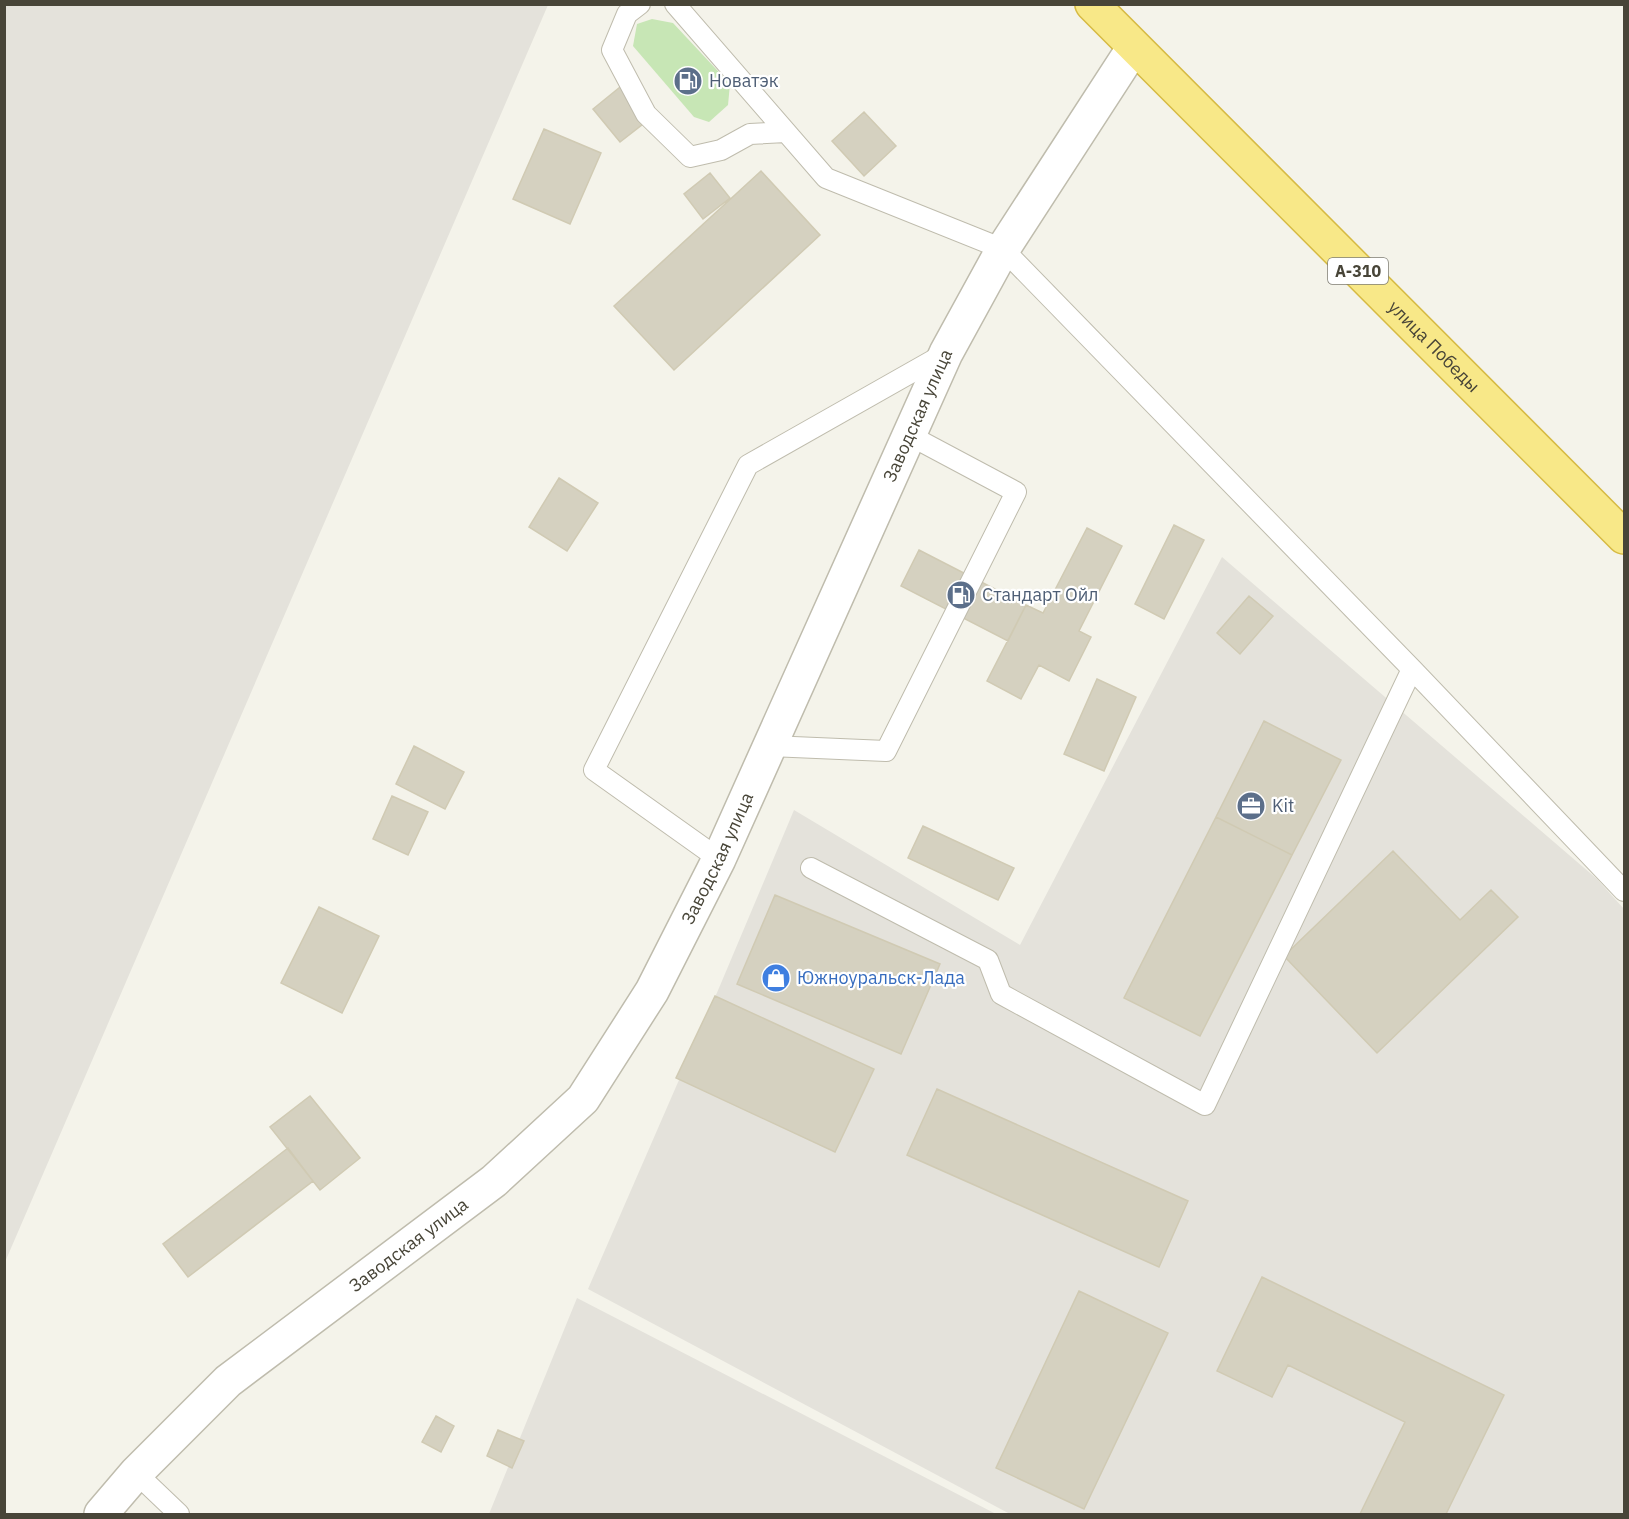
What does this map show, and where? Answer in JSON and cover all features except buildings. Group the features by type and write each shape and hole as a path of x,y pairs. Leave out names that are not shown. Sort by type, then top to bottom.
{"highway":[{"name":"улица Победы","path":"1092,4 1624,537"}],"street":[{"name":"Заводская улица","path":"101,1515 136,1473 228,1381 494,1181 584,1099 652,991 719,859 946,353 1003,249 1134,47"}],"lane":[{"path":"640,4 627,14 612,50 646,114 690,156 722,150 750,134 786,132"},
{"path":"675,4 826,178 1003,249 1412,669 1624,891"},
{"path":"719,859 594,770 748,465 946,353"},
{"path":"770,746 886,751 1016,492 909,435"},
{"path":"811,868 988,960 1001,994 1205,1104 1412,669"},
{"path":"136,1473 179,1515"}],"shaded area":[{"path":"4,5 548,5 5,1262"},
{"path":"1222,557 1597,879 1624,909 1624,1514 1010,1514 588,1289 794,810 1020,945"},
{"path":"577,1298 996,1514 489,1514"}],"green space":[{"path":"652,19 673,23 730,84 728,105 709,122 694,117 633,46 637,24"}],"place":[{"name":"Новатэк","path":"688,81"},
{"name":"Стандарт Ойл","path":"961,595"},
{"name":"Kit","path":"1251,806"},
{"name":"Южноуральск-Лада","path":"776,978"}]}
